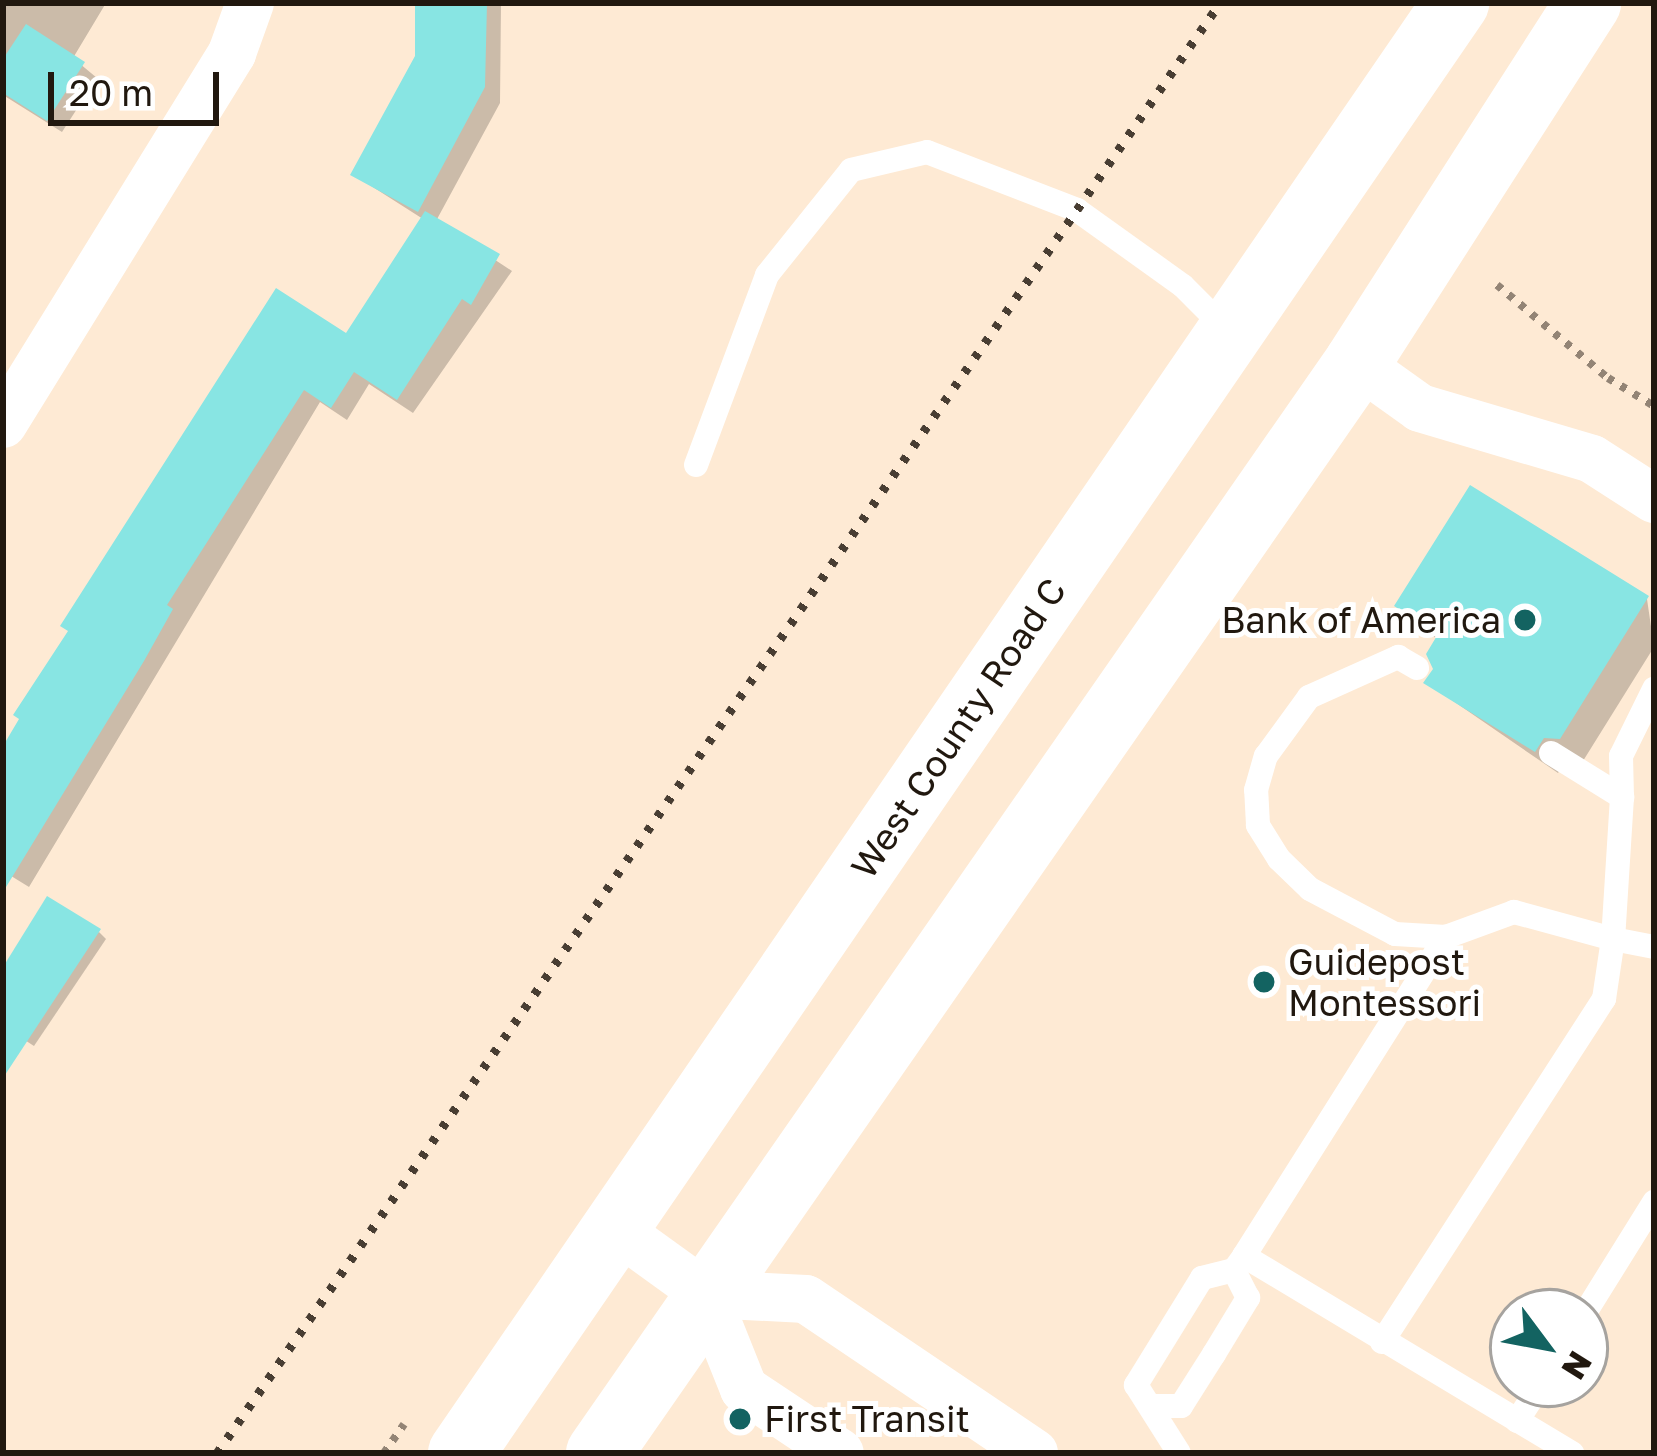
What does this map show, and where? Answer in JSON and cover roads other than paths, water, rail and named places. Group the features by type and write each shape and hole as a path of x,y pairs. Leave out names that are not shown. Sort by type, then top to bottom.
{"main road":[{"name":"West County Road C","path":"461,1453 1456,3"},
{"path":"599,1453 1357,364 1588,3"}],"street":[{"path":"3,424 232,52 250,3"},
{"path":"1357,364 1420,408 1592,459 1654,500"},
{"path":"616,1228 706,1294 744,1389 841,1453"},
{"path":"706,1294 806,1299 1034,1453"}],"lane":[{"path":"696,465 767,274 851,170 927,152 1077,211 1183,286 1229,332"},
{"path":"1417,668 1398,657 1310,697 1266,756 1256,790 1258,825 1310,889 1395,934 1446,937 1514,912 1654,947"},
{"path":"1382,1342 1604,999 1613,939 1621,756 1654,689"},
{"path":"1551,753 1622,797"},
{"path":"1179,1453 1136,1384 1143,1366 1202,1278 1239,1263 1446,937"},
{"path":"1601,1288 1654,1202"},
{"path":"1239,1263 1572,1453"},
{"path":"1152,1406 1181,1406 1226,1336 1248,1298 1239,1263"},
{"path":"1517,1421 1525,1408"}],"railway":[{"path":"217,1453 1220,3"}],"place":[{"name":"Bank of America","path":"1525,620"},
{"name":"Guidepost Montessori","path":"1264,982"},
{"name":"First Transit","path":"740,1419"}]}
